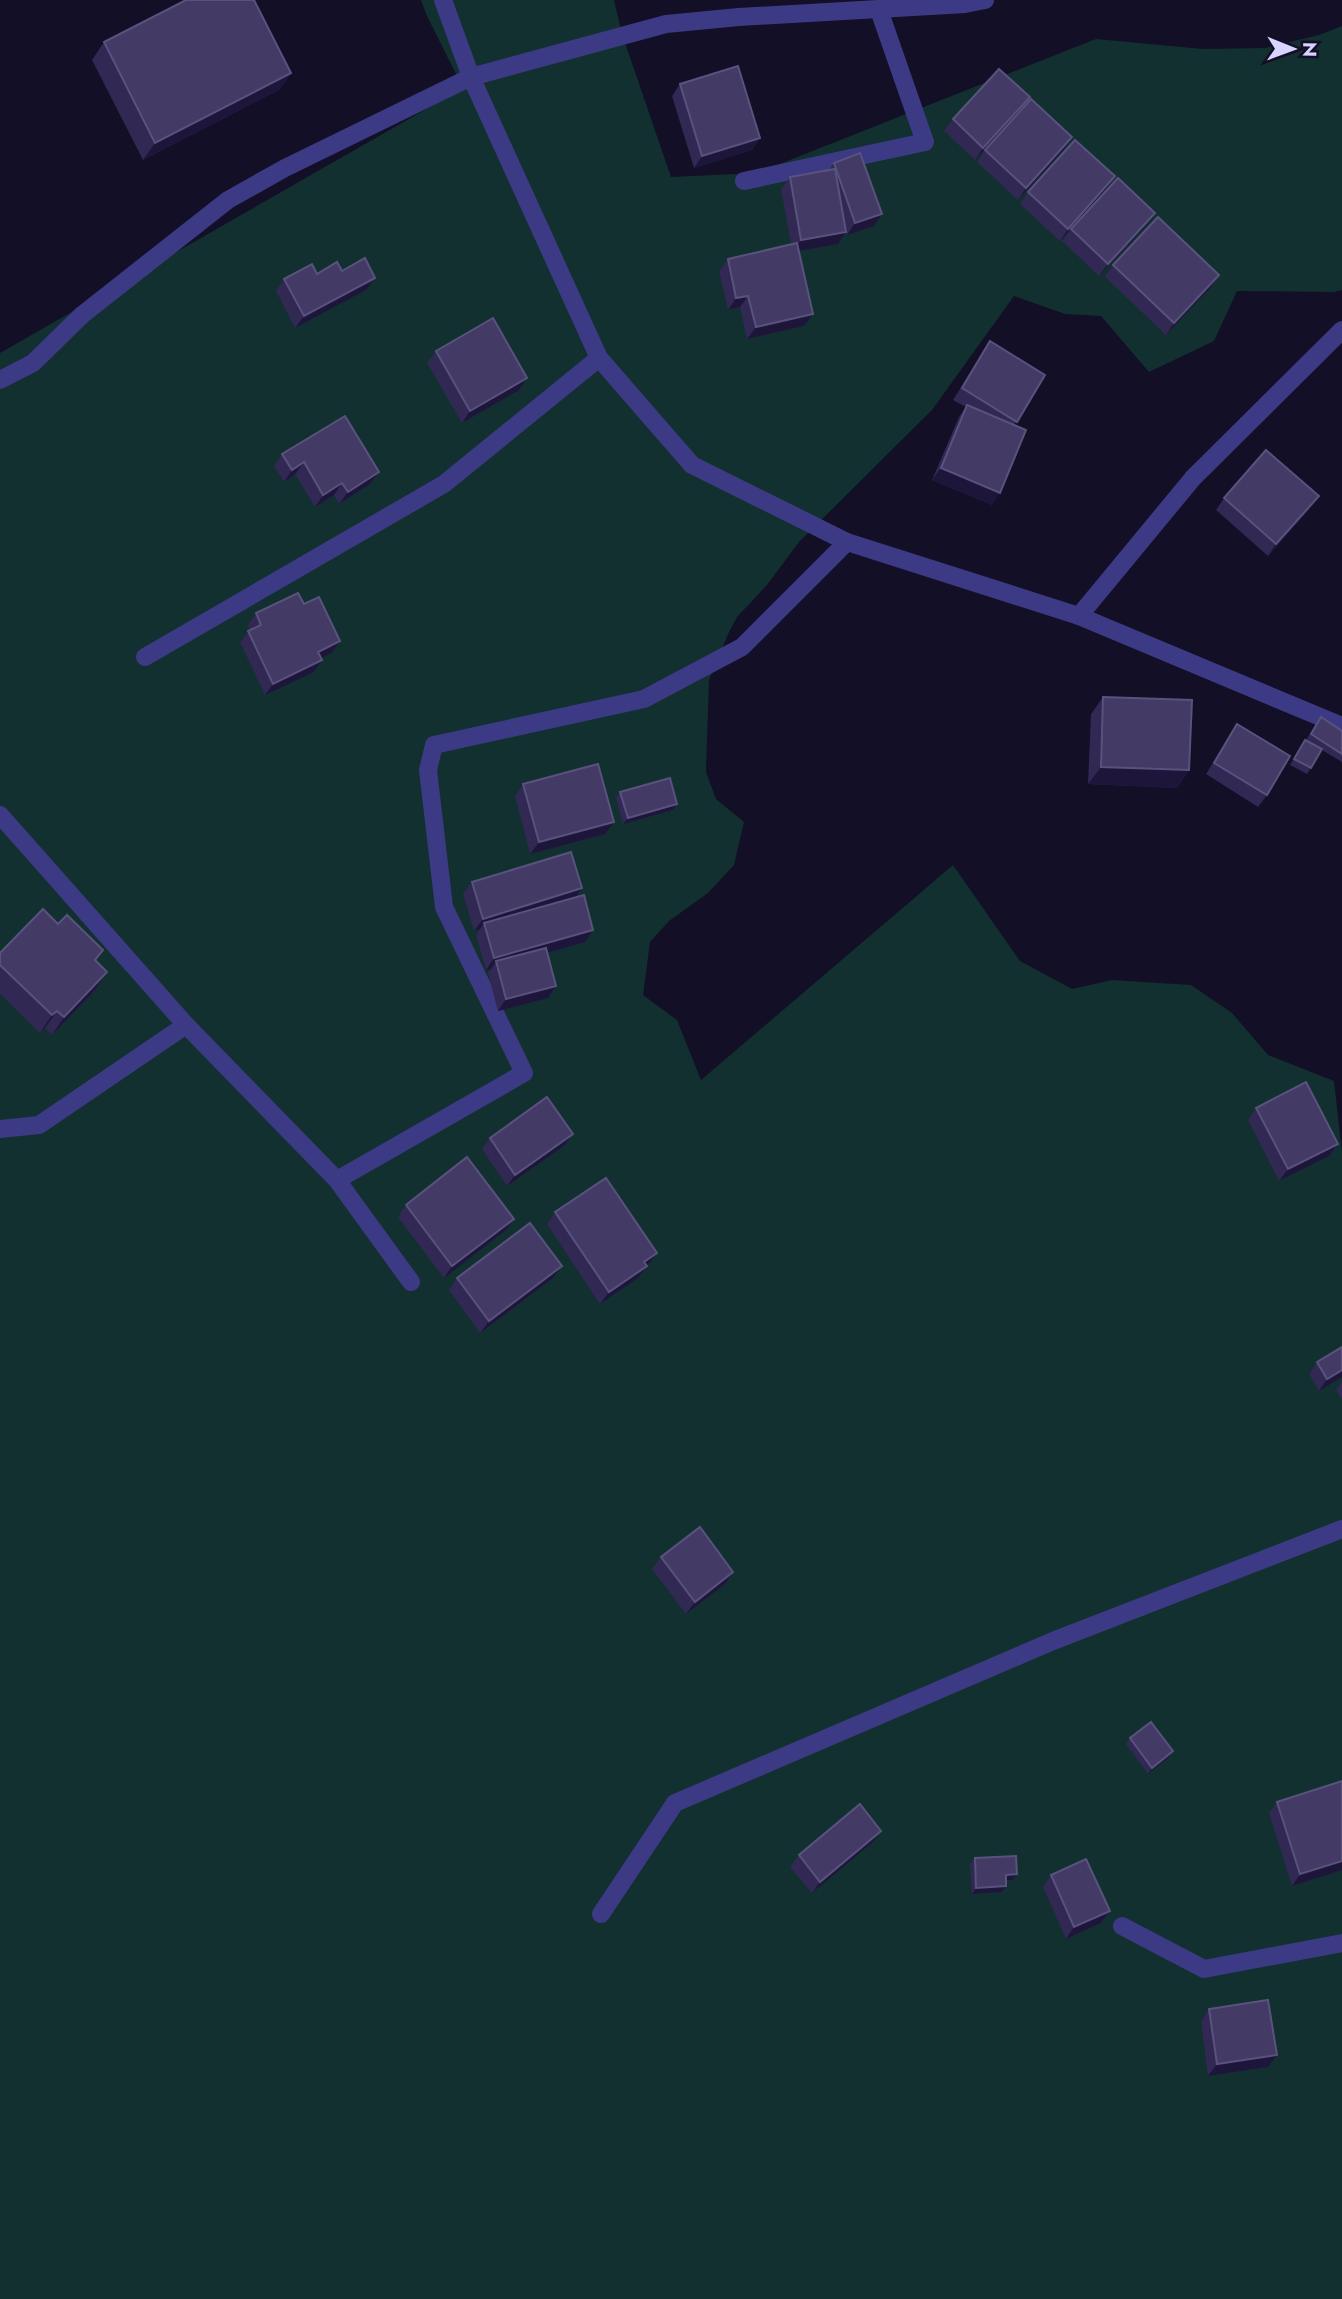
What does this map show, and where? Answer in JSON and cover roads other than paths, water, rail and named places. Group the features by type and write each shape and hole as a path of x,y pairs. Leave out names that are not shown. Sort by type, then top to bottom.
{"street":[{"path":"443,0 471,77 599,358 692,464 847,542 1079,616 1342,726"},
{"path":"0,380 33,363 82,315 228,200 285,168 471,77 666,24 813,7 879,9 965,4 985,0"},
{"path":"744,181 925,142 879,9"},
{"path":"1079,616 1193,478 1342,330"},
{"path":"145,657 444,484 599,358"},
{"path":"337,1180 524,1073 444,907 428,770 434,745 643,699 742,648 847,542"},
{"path":"0,816 186,1025 337,1180 411,1282"},
{"path":"0,1129 39,1125 186,1025"},
{"path":"601,1914 676,1803 1053,1641 1342,1530"},
{"path":"1122,1926 1204,1969 1342,1943"}]}
